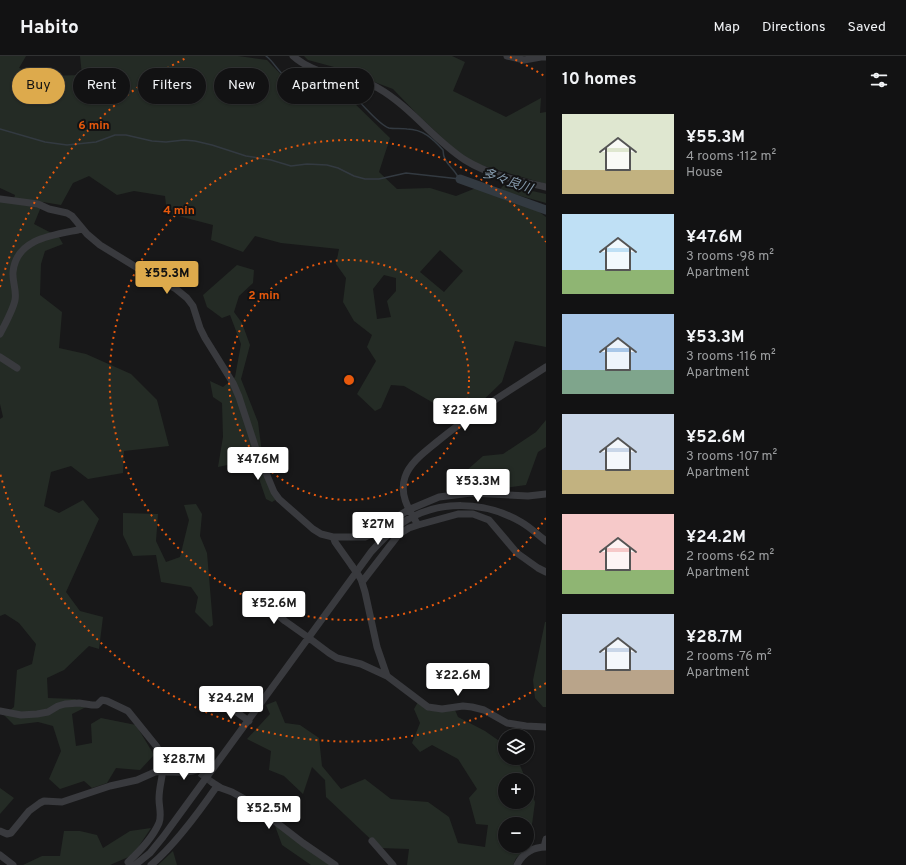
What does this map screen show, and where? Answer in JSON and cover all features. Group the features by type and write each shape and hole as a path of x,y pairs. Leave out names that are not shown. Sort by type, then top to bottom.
{"street":[{"path":"293,56 298,61 314,69 332,75 364,82 377,87 414,115 456,153 471,163 507,178 546,187"},
{"path":"507,56 524,60 541,57 546,58"},
{"path":"0,199 38,204 49,209 67,213 72,216 87,234 100,244 149,275 176,289 187,298 193,306 205,338 232,382 239,397 259,455 274,492 279,499 314,530 321,534 334,537 366,537 376,532 408,510 439,497 470,493 528,496 546,494"},
{"path":"0,334 16,299 12,274 17,258 26,247 35,240 81,228"},
{"path":"0,357 17,368"},
{"path":"418,525 408,510 405,502 403,487 404,478 414,463 426,451 466,419 546,367"},
{"path":"135,865 150,853 163,837 371,552 391,531 425,511 445,506 469,505 498,511 522,522 546,540"},
{"path":"362,581 399,534 409,528 458,514 473,514 489,520 517,554 546,572"},
{"path":"334,537 362,581 377,647 388,676"},
{"path":"270,608 285,621 329,653 337,658 361,664 388,676 428,707 442,709 463,706 472,707 484,710 507,723 546,727"},
{"path":"0,711 20,715 37,714 48,712 65,704 79,703 97,705 102,700 128,711 157,747 161,754 164,771 159,799 161,814 159,822 156,829 129,864 121,865"},
{"path":"225,704 249,721"},
{"path":"0,831 6,834 11,833 29,811 44,801 62,802 110,786 137,780 156,772 200,770"},
{"path":"151,865 176,840 215,784 250,802 303,843 335,865"},
{"path":"517,865 525,854 533,849 545,847 546,839"},
{"path":"372,841 393,865"},
{"path":"0,855 13,865"}],"shaded area":[{"path":"0,56 26,56 19,68 12,68 12,104 65,104 65,75 73,75 73,104 130,104 130,68 81,68 80,56 238,56 267,60 277,70 277,104 355,104 390,138 379,172 397,189 430,188 456,196 476,188 538,211 546,217 546,347 515,341 502,382 472,411 444,409 404,386 391,385 381,408 375,411 357,394 376,361 367,347 372,335 354,321 343,302 346,278 336,264 339,249 281,243 255,236 243,252 211,240 213,225 167,213 165,196 134,191 117,195 89,176 73,183 61,205 43,202 34,224 59,237 63,244 45,251 41,264 40,295 62,312 59,348 86,354 131,374 157,400 169,446 124,451 123,473 88,479 71,466 51,472 44,506 59,513 83,500 99,519 66,592 80,611 103,617 99,649 89,646 64,670 47,678 48,698 75,699 88,706 72,714 76,746 92,743 91,724 101,718 136,725 154,755 140,770 116,768 107,783 92,788 84,781 60,789 49,779 61,751 53,726 38,722 14,725 4,715 14,707 17,670 32,664 36,644 19,623 5,614 0,616 0,419 3,417 0,404 0,200 13,203 15,195 0,188","holes":["440,250 463,271 444,292 420,272","384,275 396,278 396,291 387,301 391,317 377,319 373,289"]},
{"path":"304,56 452,56 465,62 453,91 506,117 541,98 540,113 546,112 546,184 467,161 393,89 374,82 374,68 337,68 308,60"},
{"path":"504,185 546,194 546,203 499,190"},
{"path":"237,265 254,270 253,283 239,296 234,312 242,323 250,345 241,379 258,422 263,461 277,499 272,502 266,499 256,470 242,462 218,467 223,437 222,403 213,397 210,381 223,387 235,377 241,344 230,315 222,318 207,307 203,295"},
{"path":"546,420 546,447 538,452 526,485 497,489 463,489 471,480 466,471 483,456 503,454 536,432"},
{"path":"196,504 202,514 200,536 207,553 213,625 210,627 195,612 198,597 191,587 161,582 156,555 133,556 123,535 123,513 158,514 156,541 166,562 180,557 189,520 184,505"},
{"path":"545,622 546,707 543,707 535,698 533,680"},
{"path":"276,701 285,723 300,725 319,738 322,766 341,789 365,779 391,799 428,802 449,817 458,843 485,847 488,825 476,824 469,798 477,789 458,759 432,745 420,752 412,743 420,723 414,709 418,702 430,711 455,710 458,717 485,731 498,740 498,765 520,765 523,773 498,773 498,809 534,809 534,800 535,802 533,817 498,817 498,853 522,853 516,858 513,865 407,865 409,849 380,848 326,797 325,780 312,767 303,794 284,776 269,770 271,751 247,739 270,714 266,705"},
{"path":"0,788 14,798 0,814"},
{"path":"274,823 332,865 311,865 282,845"},
{"path":"151,828 133,855 110,865 23,865 42,856 60,856 64,831 80,831 97,835 103,848 130,831"},
{"path":"173,851 177,865 158,865"}],"waterway":[{"path":"266,56 287,78 303,84 329,88 346,93 354,97 385,126 389,128 413,129 427,135 443,150 445,159 459,179"},
{"path":"0,129 45,142 67,145 96,142 115,135 126,135 152,141 195,141 246,156 271,160 291,166 307,164 327,165 365,179 379,179 406,173 460,179"},
{"name":"多々良川","path":"460,179 546,210"}],"tunnel":[{"path":"200,773 213,783"}]}
